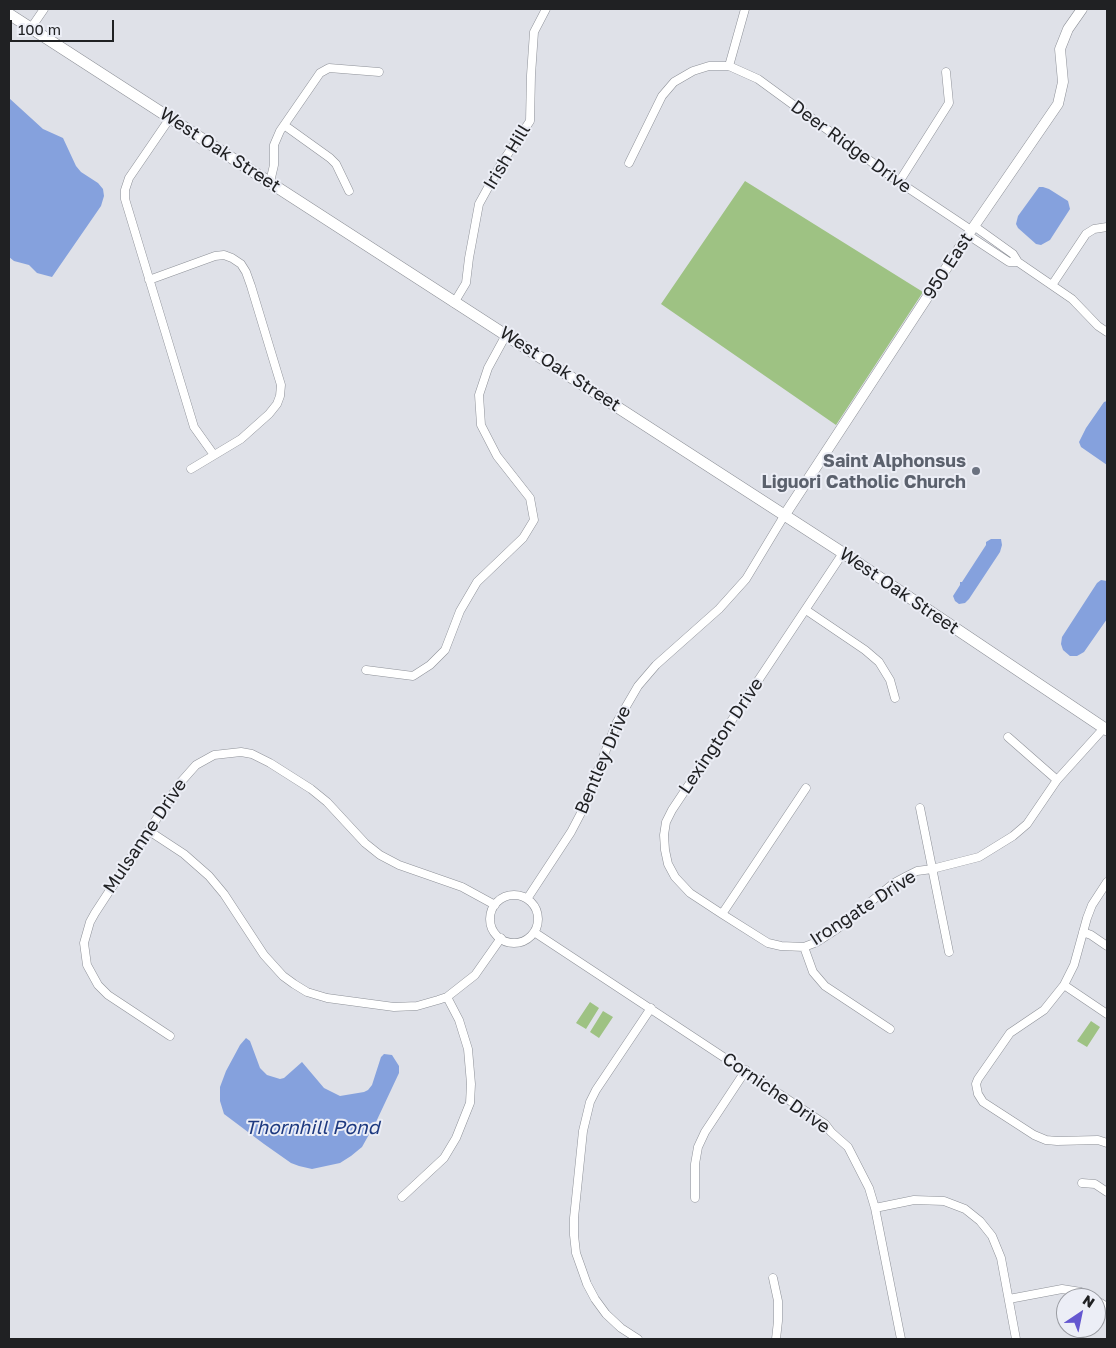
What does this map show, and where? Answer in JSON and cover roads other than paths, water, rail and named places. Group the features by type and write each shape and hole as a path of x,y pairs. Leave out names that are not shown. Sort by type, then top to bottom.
{"main road":[{"name":"West Oak Street","path":"9,14 843,553 1106,729"}],"street":[{"path":"31,28 44,9"},
{"name":"Irish Hill","path":"454,303 466,283 479,204 501,164 530,121 534,32 546,9"},
{"path":"629,163 662,96 674,82 693,70 709,66 729,66 745,9"},
{"name":"950 East","path":"784,516 971,230 1058,104 1063,82 1060,49 1068,29 1082,9"},
{"name":"Deer Ridge Drive","path":"729,66 758,80 899,182 971,230 1013,254 1018,262 1072,299 1098,326 1107,332"},
{"path":"270,182 274,165 274,145 284,125 320,73 328,68 379,72"},
{"path":"899,182 949,103 946,72"},
{"path":"170,118 129,178 125,190 125,199 194,427 214,455"},
{"path":"284,125 336,164 349,191"},
{"path":"1052,285 1086,234 1094,229 1107,227"},
{"path":"149,280 215,256 224,255 241,264 246,272 281,385 277,404 270,414 241,439 191,469"},
{"path":"366,670 413,676 430,665 445,650 460,611 477,582 523,538 534,520 530,498 497,456 481,424 479,395 488,368 506,335"},
{"name":"Bentley Drive","path":"527,899 572,832 582,813 617,722 638,686 656,665 719,609 746,579 784,516"},
{"name":"Lexington Drive","path":"722,914 690,893 674,877 668,864 665,850 664,835 666,822 672,810 843,553"},
{"path":"806,610 865,650 879,662 890,680 895,698"},
{"name":"Irongate Drive","path":"722,914 768,943 781,946 804,947 828,935 894,883 917,871 979,857 1014,836 1027,824 1057,780 1106,729"},
{"path":"1008,738 1057,780"},
{"name":"Mulsanne Drive","path":"170,1036 108,995 98,985 91,975 84,943 86,932 94,913 180,783 196,765 214,755 241,752 252,754 270,763 311,789 335,810 365,843 389,860 462,887 495,905"},
{"path":"722,914 806,788"},
{"path":"920,808 949,952"},
{"path":"149,831 184,854 205,872 224,894 273,966 294,984 307,992 327,998 394,1007 417,1006 447,997 475,976 501,938"},
{"path":"1107,882 1104,891 1092,905 1074,965 1064,985 1044,1010 1010,1033 976,1084 978,1094 983,1102 1034,1135 1046,1140 1098,1140 1107,1142"},
{"path":"510,895 527,899 537,912 537,926 534,932 519,942 501,938 495,932 490,921 495,905 510,895"},
{"name":"Corniche Drive","path":"534,932 746,1070 825,1124 848,1147 869,1188 875,1208 901,1339"},
{"path":"1083,932 1107,946"},
{"path":"804,947 813,972 825,986 890,1029"},
{"path":"1064,985 1107,1014"},
{"path":"402,1198 444,1158 456,1138 470,1103 471,1075 468,1049 458,1020 447,997"},
{"path":"638,1339 621,1328 606,1314 587,1284 576,1253 574,1218 583,1131 590,1102 650,1008"},
{"path":"695,1198 695,1164 698,1147 704,1132 746,1070"},
{"path":"1082,1183 1095,1184 1107,1192"},
{"path":"875,1208 914,1200 930,1199 954,1204 973,1215 986,1228 997,1246 1001,1258 1016,1339"},
{"path":"773,1278 778,1301 776,1339"},
{"path":"1009,1299 1056,1290"}],"water":[{"path":"9,98 43,129 63,138 76,166 103,189 104,196 101,206 52,277 37,273 29,265 14,261 9,257"},
{"path":"1039,187 1049,189 1068,201 1070,209 1050,240 1041,245 1036,244 1016,224 1018,216"},
{"path":"1107,401 1107,465 1081,447 1079,442 1086,428 1104,402"},
{"path":"991,539 1001,539 1000,552 969,599 965,603 959,604 953,596 960,582 962,582 986,545 986,542"},
{"path":"1101,580 1107,581 1107,619 1084,652 1077,656 1070,656 1063,650 1061,644 1062,637 1097,583"},
{"name":"Thornhill Pond","path":"246,1038 250,1041 260,1068 267,1075 280,1079 284,1078 302,1062 324,1088 340,1096 368,1090 372,1085 381,1057 384,1054 392,1055 399,1066 399,1073 362,1147 340,1163 312,1169 299,1166 291,1163 224,1114 220,1101 220,1087 226,1071 240,1045"}],"place":[{"name":"Saint Alphonsus Liguori Catholic Church","path":"976,471"}]}
